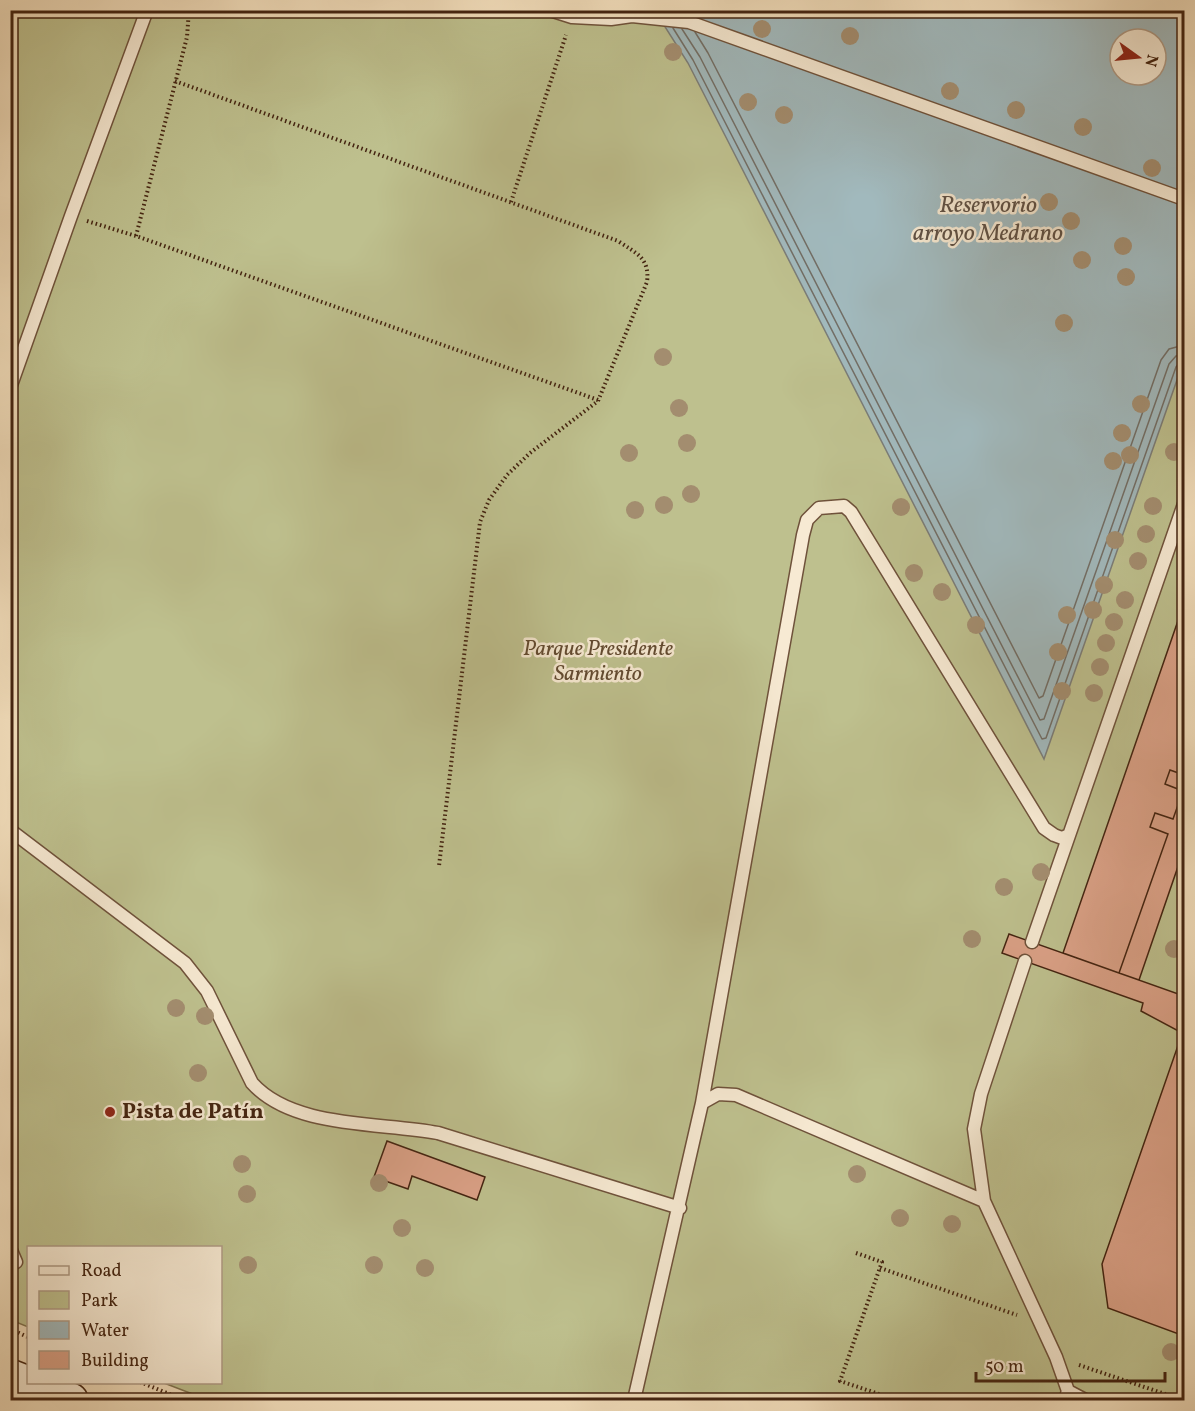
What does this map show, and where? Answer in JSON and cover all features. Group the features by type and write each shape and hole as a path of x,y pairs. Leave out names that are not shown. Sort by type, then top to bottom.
{"main road":[{"path":"10,1376 27,1383"},
{"path":"30,1384 71,1401"}],"lane":[{"path":"10,388 147,10"},
{"path":"550,10 572,17 612,19 632,16 689,22 1185,199"},
{"path":"1032,942 1185,504"},
{"path":"634,1401 680,1208 702,1103 803,535 807,520 819,508 844,506 851,512 1044,828 1062,838 1069,835"},
{"path":"10,830 185,963 207,991 252,1083 262,1095 281,1104 346,1122 414,1128 438,1133 680,1208"},
{"path":"1025,961 981,1094 974,1129 984,1201 1056,1357 1066,1396 1086,1401"},
{"path":"702,1103 718,1094 736,1095 984,1201"},
{"path":"10,1248 16,1262"}],"path":[{"path":"136,236 187,37 189,10"},
{"path":"511,202 572,17"},
{"path":"175,81 618,241 641,256 648,271 647,282 598,401 530,453 507,475 489,501 480,522 440,866"},
{"path":"71,216 136,236 598,401"},
{"path":"856,1253 882,1262 840,1381 897,1401"},
{"path":"880,1268 1041,1323"},
{"path":"10,1329 27,1337"},
{"path":"1056,1357 1183,1401"},
{"path":"142,1384 184,1401"}],"green space":[{"name":"Parque Presidente Sarmiento","path":"10,11 1184,11 1184,1400 208,1400 167,1384 222,1384 222,1246 27,1246 27,1327 11,1320"}],"water":[{"name":"Reservorio arroyo Medrano","path":"655,11 1184,11 1184,360 1044,759 688,63"}],"building":[{"path":"1181,612 1184,613 1184,775 1170,770 1165,784 1183,791 1173,819 1155,813 1150,827 1168,834 1119,973 1063,953"},
{"path":"1170,770 1184,775 1184,849 1139,980 1119,973 1168,834 1150,827 1155,813 1173,819 1183,791 1165,784"},
{"path":"1009,934 1184,996 1184,1034 1141,1011 1143,1003 1002,953"},
{"path":"1182,1034 1184,1034 1184,1336 1108,1308 1102,1264"},
{"path":"387,1141 485,1177 477,1200 412,1176 408,1189 374,1177"}],"place":[{"name":"Pista de Patín","path":"110,1112"}]}
